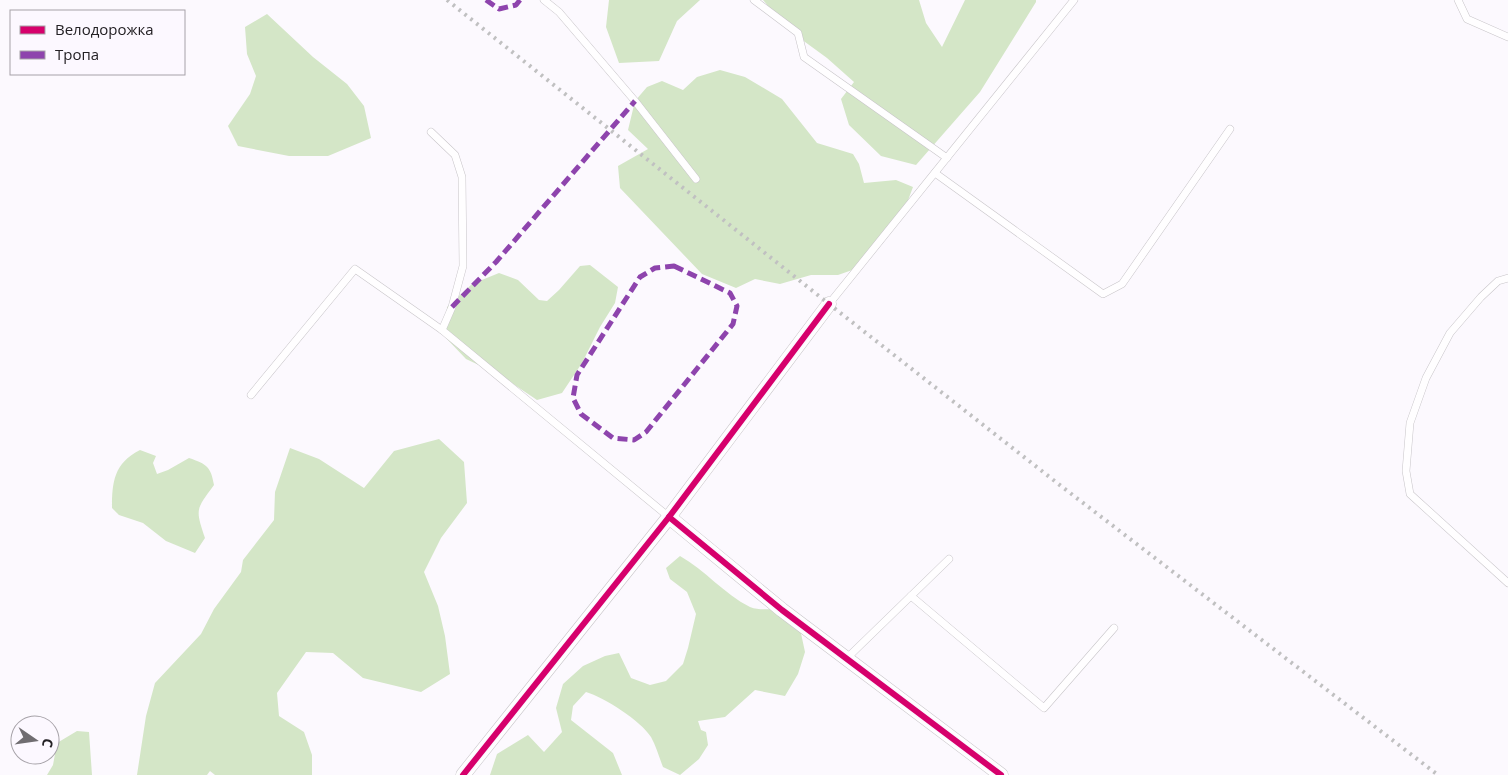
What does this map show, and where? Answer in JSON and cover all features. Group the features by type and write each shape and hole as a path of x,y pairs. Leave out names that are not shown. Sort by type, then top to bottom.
{"street":[{"path":"463,775 669,517 829,304"},
{"path":"669,517 782,610 1001,775"}],"lane":[{"path":"545,0 558,12 635,101 696,179"},
{"path":"754,0 798,33 804,57 947,158"},
{"path":"829,304 1074,0"},
{"path":"1458,0 1466,20 1508,37"},
{"path":"935,173 1103,294 1122,284 1230,129"},
{"path":"431,132 455,156 462,177 463,266 452,307 442,330"},
{"path":"251,395 355,269 442,330 669,517"},
{"path":"1508,278 1498,281 1481,297 1450,333 1426,378 1410,423 1406,471 1410,494 1508,583"},
{"path":"846,659 949,559"},
{"path":"911,596 1044,708 1114,628"}],"green space":[{"path":"609,0 700,0 677,21 659,61 619,63 606,27"},
{"path":"763,0 919,0 926,23 942,47 965,0 1036,0 1036,2 980,92 916,165 881,156 849,125 841,99 854,82 827,58 790,31"},
{"path":"267,14 313,57 347,84 364,106 371,138 328,156 289,156 238,146 228,126 250,94 256,76 247,54 245,27"},
{"path":"720,70 745,77 782,99 817,143 853,154 859,164 864,183 896,180 913,187 904,211 858,268 838,275 811,275 780,284 755,279 736,288 702,274 620,188 618,166 648,149 628,130 635,101 647,87 662,81 683,90 697,77"},
{"path":"590,265 618,287 615,303 600,327 582,363 562,393 537,400 500,375 466,359 446,338 447,307 472,284 499,273 518,280 539,300 547,301 580,266"},
{"path":"439,439 464,462 467,503 441,538 424,572 438,606 445,636 450,674 421,692 363,678 333,653 306,652 277,693 279,716 304,732 312,755 312,775 215,775 210,771 207,775 137,775 146,716 155,683 201,634 214,609 241,572 243,560 274,520 275,492 290,448 319,459 364,488 394,451"},
{"path":"140,450 156,456 153,463 157,474 189,458 204,464 210,470 214,485 199,510 205,538 195,553 166,541 143,523 119,515 112,508 116,474 131,455"},
{"path":"680,556 741,602 754,608 780,610 788,614 799,624 805,652 798,674 785,696 755,690 725,717 698,721 701,730 706,732 708,745 699,759 680,775 663,767 651,737 639,724 612,704 586,692 573,706 571,720 613,753 622,775 490,775 497,754 528,735 544,752 562,732 556,708 563,684 583,666 605,656 619,653 631,678 650,685 666,681 683,664 696,614 687,592 670,579 666,568"},
{"path":"77,731 89,732 92,775 47,775 53,765 60,765 60,741"}],"railway":[{"path":"447,0 1061,486 1438,775"}],"marked path":[{"path":"486,0 499,9 516,5 520,0"},
{"path":"452,307 496,262 635,101"},
{"path":"674,266 730,293 737,306 733,324 646,432 634,440 613,438 581,414 573,398 577,375 640,277 655,268 674,266"}],"cycle path":[{"path":"463,775 669,517 829,304"},
{"path":"669,517 782,610 1001,775"}]}
